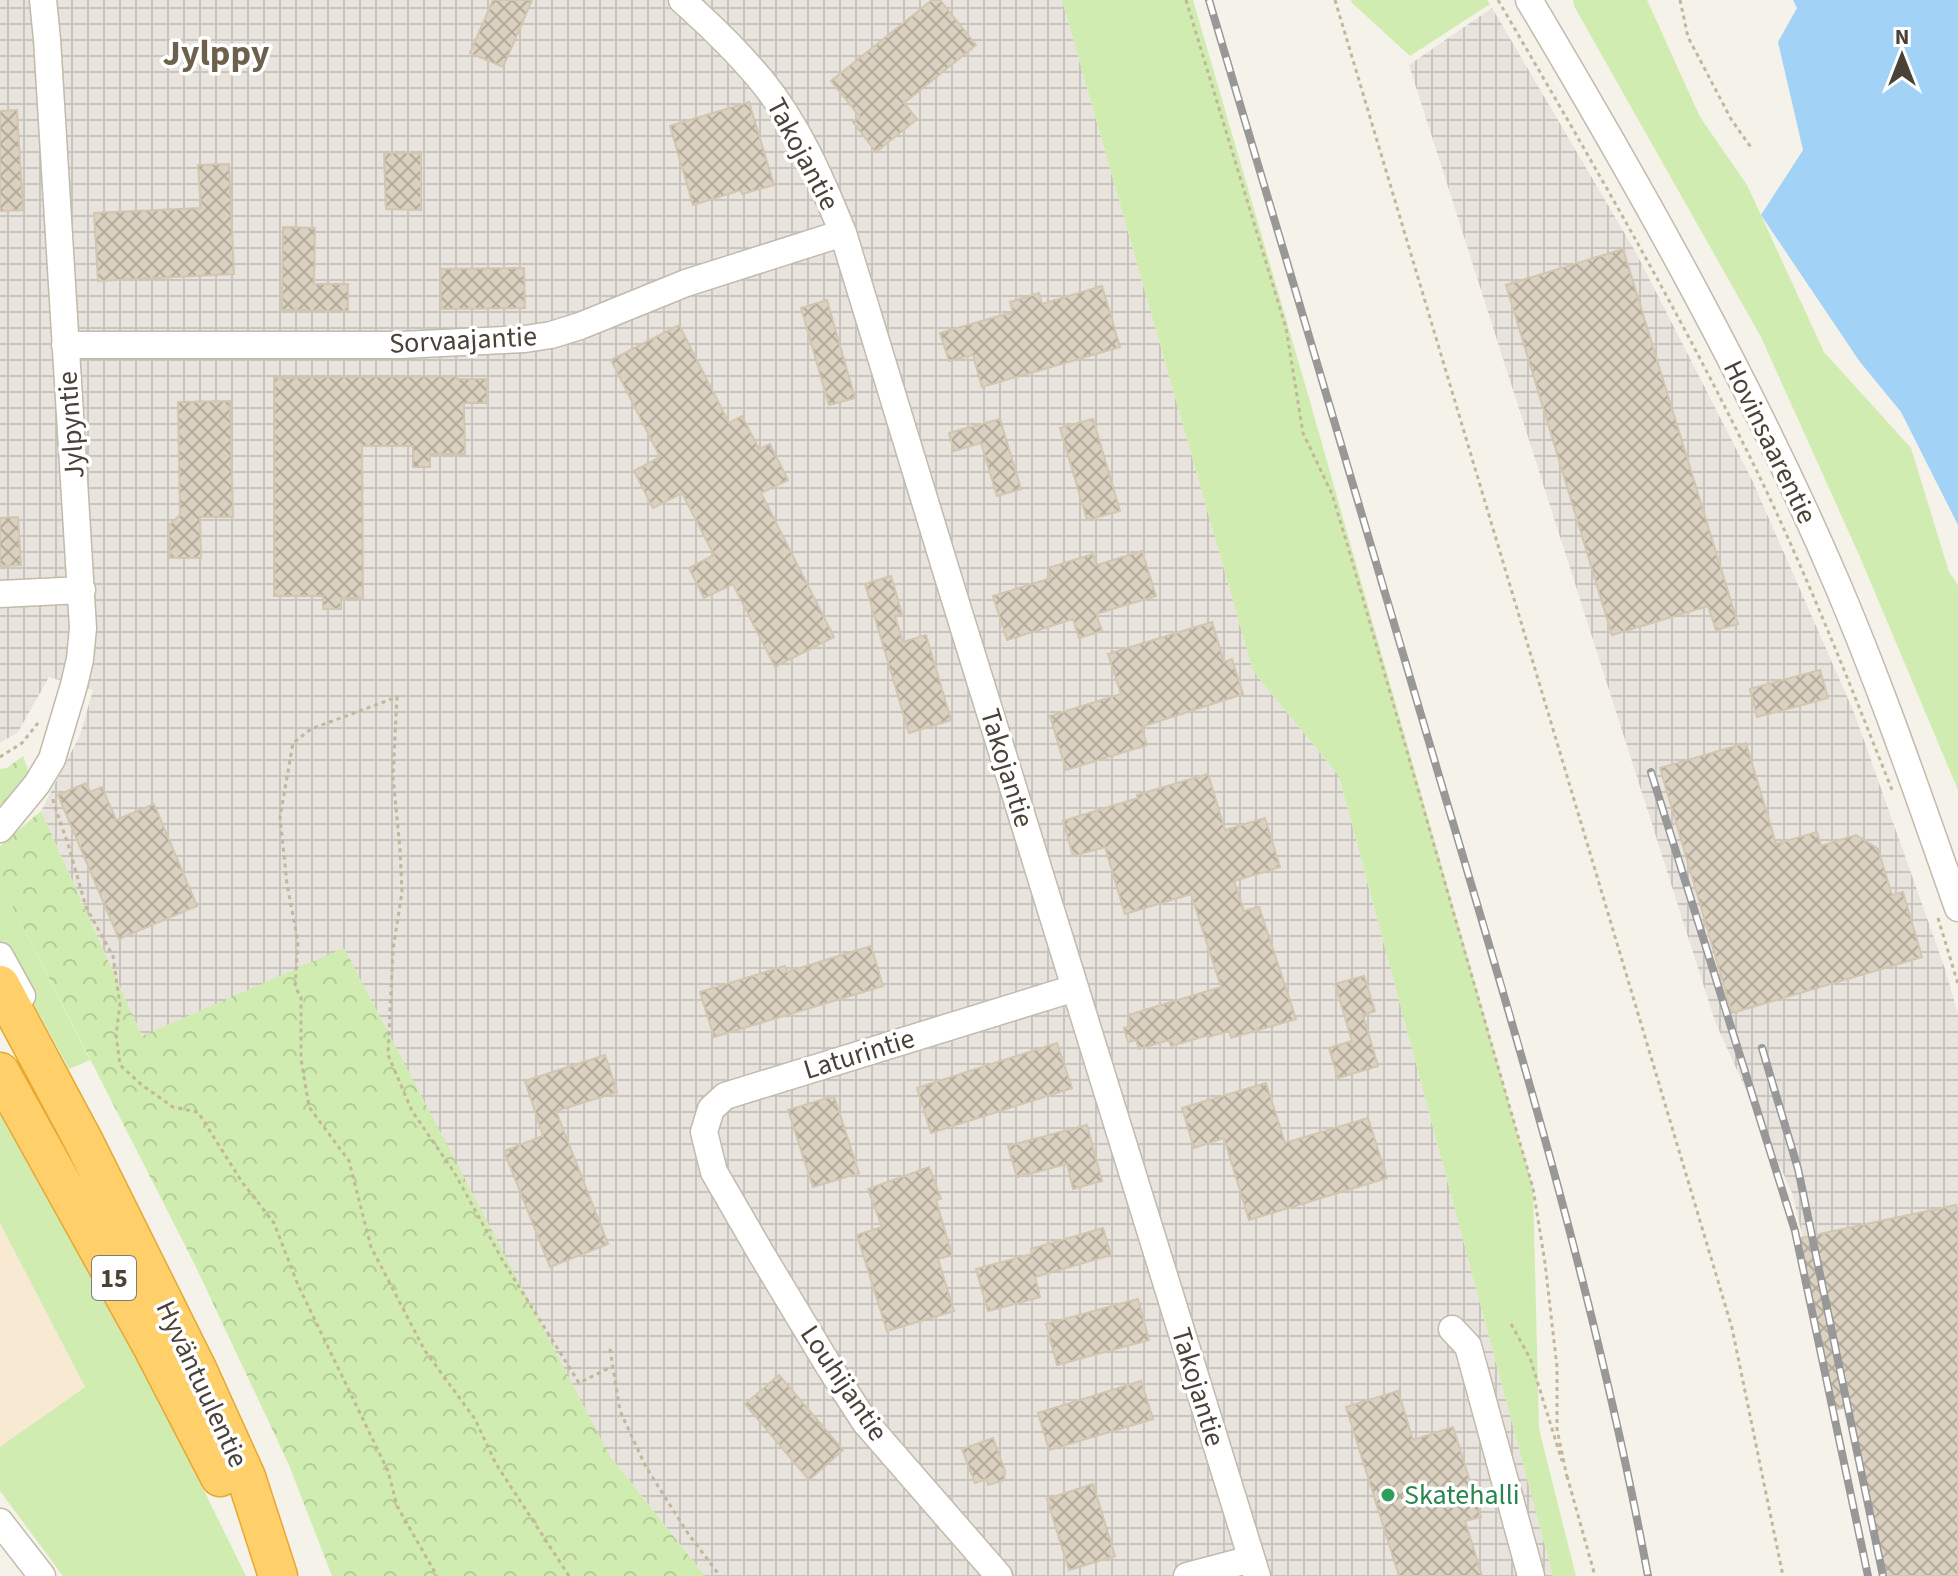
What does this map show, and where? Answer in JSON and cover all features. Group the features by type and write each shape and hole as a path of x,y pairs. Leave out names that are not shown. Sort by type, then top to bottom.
{"highway":[{"name":"Hyväntuulentie","path":"0,985 118,1209 203,1383 246,1477 278,1576 225,1487 151,1344 0,1072"}],"street":[{"name":"Jylpyntie","path":"0,829 37,784 52,759 80,659 83,628 43,0"},
{"name":"Takojantie","path":"682,0 722,36 763,82 791,122 821,178 843,233 1254,1567"},
{"name":"Hovinsaarentie","path":"1529,0 1726,352 1835,578 1872,671 1946,907"},
{"name":"Sorvaajantie","path":"65,345 402,345 525,339 580,326 686,283 843,233"},
{"path":"0,594 82,590"},
{"path":"0,956 26,1004 28,1035"},
{"name":"Laturintie","path":"714,1172 704,1132 711,1109 725,1096 1075,988"},
{"name":"Louhijantie","path":"714,1172 807,1331 865,1422 999,1576"},
{"path":"1452,1329 1468,1346 1531,1576"},
{"path":"0,1522 42,1576"},
{"path":"1187,1576 1254,1567"}],"path":[{"path":"1186,0 1286,328 1303,433 1332,494 1533,1188 1557,1367 1557,1429 1567,1477"},
{"path":"1335,0 1732,1328 1783,1576"},
{"path":"1498,0 1652,272 1744,445 1836,650 1892,791"},
{"path":"1680,0 1688,37 1731,119 1752,149"},
{"path":"569,1576 496,1464 475,1419 425,1351 371,1247 349,1161 309,1107 301,1059 301,997 295,987 298,942 287,884 280,817 293,743 311,729 397,697 393,777 402,892 393,949 388,1055 412,1111 454,1172 503,1261 579,1383 613,1366"},
{"path":"52,759 54,804 86,907 113,956 120,1005 116,1035 120,1065 173,1107 198,1112 242,1182 274,1223 298,1285 388,1471 397,1506 437,1576"},
{"path":"1946,907 1958,984"},
{"path":"1511,1324 1530,1358 1595,1576"},
{"path":"610,1349 620,1411 646,1467 687,1532 720,1576"}],"shaded area":[{"path":"0,0 1062,0 1253,671 1339,776 1553,1576 705,1576 252,992 142,1036 41,811 80,735 93,690 49,677 18,732 0,743"},
{"path":"1492,8 1635,251 1752,480 1855,715 1945,969 1958,1014 1958,1576 1884,1576 1792,1193 1715,1021 1409,65"},
{"path":"0,1223 85,1387 0,1447"}],"green space":[{"path":"1062,0 1193,0 1533,1188 1539,1429 1576,1576 1553,1576 1339,776 1253,671"},
{"path":"1351,0 1487,0 1490,4 1410,56"},
{"path":"1573,0 1647,0 1700,117 1747,185 1824,352 1911,448 1949,572 1958,585 1958,790 1860,557 1761,337"},
{"path":"23,756 30,775 0,813 0,769 7,768"},
{"path":"41,811 142,1036 344,948 610,1456 705,1576 332,1576 289,1465 194,1263 0,882 0,846"},
{"path":"0,882 90,1060 69,1069 0,942"},
{"path":"0,1093 246,1576 63,1576 0,1491 0,1447 85,1387 0,1223"}],"water":[{"path":"1793,0 1958,0 1958,525 1901,412 1860,362 1761,215 1803,150 1778,42 1797,8"}],"building":[{"path":"493,0 532,0 503,67 470,53"},
{"path":"932,0 940,0 976,45 904,103 917,119 876,152 853,122 860,117 831,81"},
{"path":"749,102 774,185 742,194 741,190 693,205 670,126"},
{"path":"17,110 23,210 0,211 0,111"},
{"path":"384,153 421,153 421,210 386,209"},
{"path":"229,164 234,274 98,281 94,213 201,208 198,165"},
{"path":"283,227 315,228 314,284 348,284 348,311 282,310"},
{"path":"1623,249 1738,624 1716,630 1708,606 1612,635 1506,285"},
{"path":"524,268 525,308 441,309 440,269"},
{"path":"1102,286 1120,347 982,387 973,355 949,361 940,333 1013,312 1010,302 1039,293 1042,304"},
{"path":"827,300 855,398 829,405 801,308"},
{"path":"679,325 729,423 742,416 759,449 770,444 788,480 761,493 834,637 775,667 733,584 704,598 689,568 714,555 682,493 653,508 634,471 660,457 611,360"},
{"path":"457,376 457,379 487,379 487,403 464,403 465,454 430,454 430,467 413,467 413,446 362,446 363,598 341,598 341,609 323,609 323,596 274,596 274,378"},
{"path":"230,401 233,517 200,517 201,558 170,558 169,525 180,515 178,402"},
{"path":"1000,419 1021,489 997,496 981,443 954,451 949,433"},
{"path":"1093,419 1120,511 1087,520 1060,428"},
{"path":"18,517 21,565 0,566 0,518"},
{"path":"1142,551 1156,596 1096,614 1102,631 1079,638 1073,619 1007,640 993,596 1051,578 1048,568 1093,554 1097,565"},
{"path":"891,576 902,614 895,616 903,642 926,635 951,720 909,733 865,584"},
{"path":"1212,622 1224,662 1232,659 1243,694 1141,727 1147,745 1066,770 1050,716 1121,694 1108,654"},
{"path":"1820,670 1828,698 1757,717 1750,689"},
{"path":"1746,743 1776,844 1817,832 1821,846 1856,835 1878,849 1892,895 1903,892 1922,957 1732,1013 1660,768"},
{"path":"1208,774 1225,830 1265,818 1280,867 1234,881 1244,911 1259,907 1296,1019 1231,1038 1229,1031 1171,1046 1169,1040 1139,1049 1136,1040 1128,1042 1124,1028 1131,1026 1128,1015 1221,987 1191,894 1125,914 1105,847 1073,856 1063,821"},
{"path":"86,783 90,792 102,787 116,820 154,804 197,906 119,939 58,795"},
{"path":"871,946 883,986 714,1037 700,992 785,966 787,972"},
{"path":"1364,976 1375,1011 1363,1015 1378,1066 1338,1078 1329,1048 1352,1041 1335,984"},
{"path":"1057,1043 1072,1088 931,1133 917,1088"},
{"path":"605,1055 617,1092 556,1111 608,1244 550,1267 504,1151 543,1136 525,1081"},
{"path":"1266,1083 1285,1143 1368,1118 1387,1178 1249,1220 1224,1138 1194,1148 1182,1108"},
{"path":"834,1096 859,1173 813,1187 788,1110"},
{"path":"1087,1125 1102,1181 1073,1189 1067,1164 1017,1177 1008,1146"},
{"path":"929,1167 941,1199 936,1200 952,1255 938,1259 954,1311 887,1331 857,1235 882,1227 868,1189"},
{"path":"1956,1205 1958,1576 1883,1576 1847,1407 1833,1410 1796,1239"},
{"path":"1103,1228 1111,1255 1035,1277 1040,1297 988,1311 976,1269 1032,1254 1031,1249"},
{"path":"1138,1299 1149,1340 1057,1365 1046,1324"},
{"path":"779,1375 843,1450 809,1480 745,1404"},
{"path":"1141,1381 1153,1419 1049,1450 1038,1413"},
{"path":"1398,1391 1413,1440 1453,1427 1481,1517 1465,1521 1482,1576 1399,1576 1346,1407"},
{"path":"993,1438 1005,1471 1004,1480 988,1485 986,1479 975,1483 962,1449"},
{"path":"1093,1484 1115,1556 1069,1570 1047,1499"}],"railway":[{"path":"1209,0 1530,1086 1583,1281 1648,1576"},
{"path":"1651,772 1795,1231 1868,1576"},
{"path":"1762,1048 1798,1169 1883,1576"}],"place":[{"name":"Skatehalli","path":"1388,1495"}],"district":[{"name":"Jylppy","path":"216,53"}]}
